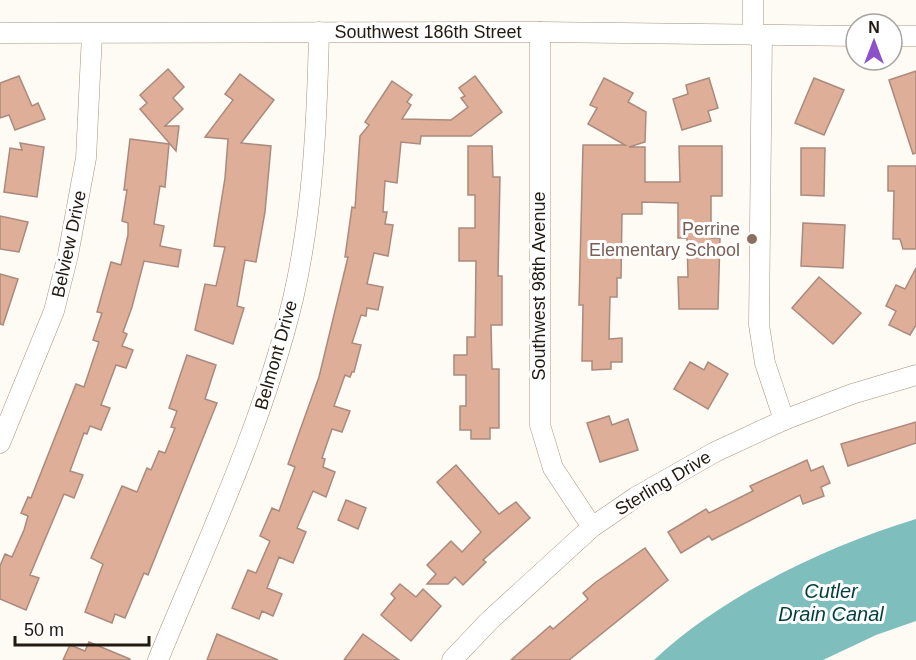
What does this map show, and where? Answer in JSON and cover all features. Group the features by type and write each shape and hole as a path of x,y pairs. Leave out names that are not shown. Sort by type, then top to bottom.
{"street":[{"path":"753,0 757,35 759,325 765,363 784,420"},
{"name":"Belmont Drive","path":"158,660 259,417 293,298 312,184 319,32"},
{"name":"Southwest 186th Street","path":"0,33 540,32 844,36"},
{"name":"Southwest 98th Avenue","path":"540,32 540,425 554,468 592,527"},
{"name":"Belview Drive","path":"0,443 54,311 68,255 86,158 92,34"},
{"name":"Sterling Drive","path":"452,660 489,621 592,527 694,463 784,420 880,385 916,375"}],"water":[{"name":"Cutler Drain Canal","path":"916,519 916,621 876,635 823,660 654,660 681,637 743,594 847,543"}],"building":[{"path":"168,69 184,87 173,98 183,109 165,126 179,126 176,151 140,109 147,103 140,95"},
{"path":"916,71 916,153 913,154 889,80"},
{"path":"240,74 274,100 241,143 271,146 265,212 256,262 245,260 237,306 244,308 233,344 195,330 205,284 216,286 225,247 214,246 225,178 228,139 205,137 233,100 225,94"},
{"path":"19,76 32,106 38,103 45,119 15,130 9,115 0,118 0,83"},
{"path":"475,76 502,112 471,136 421,136 420,144 401,142 397,183 385,181 383,212 387,212 385,224 393,225 388,256 374,253 367,284 383,287 378,310 367,308 366,316 361,315 352,343 361,345 354,372 350,377 345,375 334,406 350,411 342,432 332,429 322,458 325,459 323,467 335,472 326,497 313,491 297,528 306,532 293,563 279,557 267,588 282,594 273,616 262,611 259,619 232,608 248,570 256,573 270,541 260,536 272,508 279,511 295,467 288,464 319,377 348,257 345,257 352,207 355,208 360,136 369,125 365,122 392,81 412,95 407,102 411,105 402,119 451,120 468,107 461,98 465,96 459,88"},
{"path":"604,78 633,93 628,102 646,112 645,142 629,147 645,147 645,182 680,182 679,146 722,146 722,196 711,196 711,238 720,238 718,309 679,309 678,277 688,277 687,238 678,238 678,203 642,202 642,214 622,214 621,278 617,278 617,297 610,297 609,339 622,338 622,362 611,362 611,369 592,370 592,361 582,361 583,305 579,305 583,145 625,145 588,124 597,108 590,105"},
{"path":"709,78 718,108 708,111 711,121 682,130 673,99 688,94 686,85"},
{"path":"814,78 844,90 824,135 795,123"},
{"path":"130,139 169,144 165,187 160,186 154,224 164,226 160,246 181,250 178,267 144,261 123,332 127,334 122,346 133,350 126,368 116,365 101,405 110,408 101,430 90,426 87,434 84,433 70,471 83,475 74,498 64,494 30,575 39,578 26,610 0,599 0,566 5,554 12,557 24,530 28,516 21,513 28,497 31,498 76,384 84,387 99,342 93,340 102,313 97,312 111,262 121,265 128,235 128,223 122,221 127,190 124,190"},
{"path":"20,143 44,147 37,197 4,192 10,148 22,150"},
{"path":"468,146 492,146 493,177 500,177 498,276 502,276 502,325 491,325 492,369 499,369 499,428 490,428 490,439 471,439 471,430 460,430 460,406 466,406 466,375 454,375 454,355 467,355 467,337 475,337 476,261 459,261 459,228 475,228 475,195 468,195"},
{"path":"801,148 825,148 824,196 801,195"},
{"path":"888,166 916,166 916,249 903,249 900,239 893,239 894,191 888,191"},
{"path":"0,216 28,222 19,252 0,249"},
{"path":"803,223 845,225 843,268 801,266"},
{"path":"916,268 916,325 910,335 889,325 896,311 886,306 896,285 905,289"},
{"path":"0,274 18,279 3,325 0,324"},
{"path":"819,277 861,313 833,344 792,308"},
{"path":"187,355 216,365 205,399 217,403 148,575 144,573 125,618 115,614 112,623 85,612 103,564 91,558 122,486 137,492 147,468 151,470 159,451 165,453 175,428 171,427 177,411 169,408"},
{"path":"690,362 704,370 708,362 728,374 708,409 674,389"},
{"path":"609,416 612,425 628,419 638,450 600,462 587,423"},
{"path":"916,422 916,443 848,466 841,444"},
{"path":"807,460 811,471 823,466 830,483 821,487 824,496 803,504 800,495 712,540 709,536 681,553 668,532 706,509 709,513 753,491 750,486"},
{"path":"456,465 499,514 516,502 530,518 483,560 486,562 463,585 455,577 448,584 427,584 436,574 427,565 451,541 462,552 481,532 437,482"},
{"path":"346,500 366,508 358,529 338,520"},
{"path":"645,548 668,580 569,660 511,660 550,626 553,629 588,599 583,593 596,582"},
{"path":"400,584 416,597 423,589 441,606 411,641 381,615 395,598 391,594"},
{"path":"217,634 278,660 207,660"},
{"path":"363,634 399,660 344,660"},
{"path":"89,642 130,660 63,660 70,645 85,651"}],"place":[{"name":"Perrine Elementary School","path":"752,239"}]}
